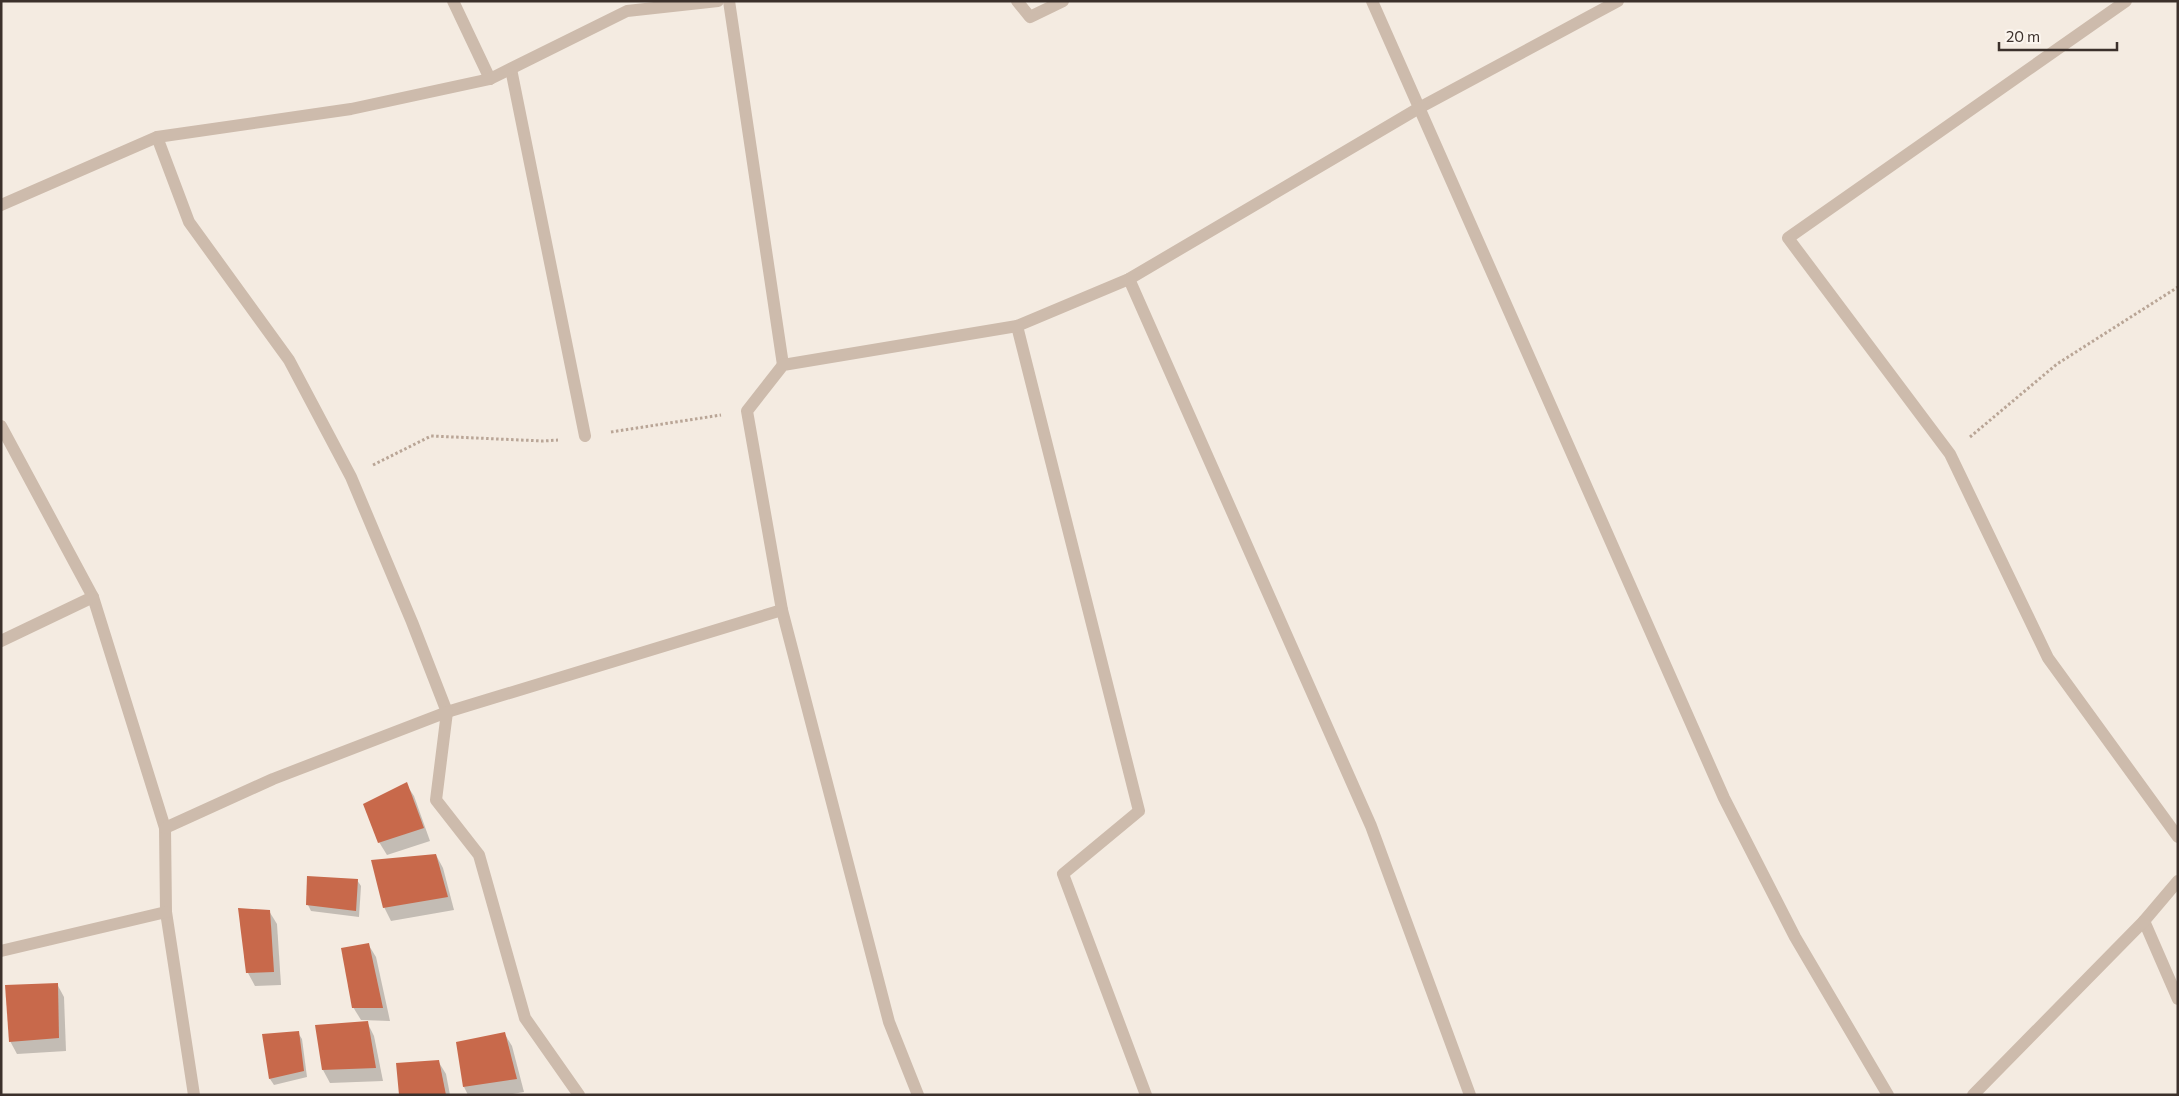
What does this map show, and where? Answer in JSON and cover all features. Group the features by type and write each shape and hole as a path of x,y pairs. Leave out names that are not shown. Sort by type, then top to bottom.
{"street":[{"path":"453,1 490,79"},
{"path":"1,205 157,137 351,108 490,79 627,11 718,1"},
{"path":"729,1 783,365"},
{"path":"1017,1 1030,17 1063,1"},
{"path":"1372,1 1724,798 1795,936 1888,1095"},
{"path":"918,1095 889,1022 782,610 747,411 783,365 1017,326 1129,279 1419,108 1618,1"},
{"path":"2126,1 1788,238 1950,454 2048,658 2178,837"},
{"path":"512,69 585,436"},
{"path":"157,137 189,222 289,360 351,477 412,622 447,712 436,800 479,855 525,1018 579,1095"},
{"path":"1129,279 1371,826 1470,1095"},
{"path":"1017,326 1139,811 1063,874 1146,1095"},
{"path":"1,426 93,597 165,828 166,912 194,1095"},
{"path":"1,641 93,597"},
{"path":"165,828 273,779 447,712 782,610"},
{"path":"1973,1095 2144,921 2178,881"},
{"path":"1,951 166,912"},
{"path":"2144,921 2178,999"}],"path":[{"path":"1950,454 2057,364 2178,287"},
{"path":"351,477 431,436 543,442 747,411"}],"building":[{"path":"407,782 424,828 378,843 363,804"},
{"path":"436,854 448,897 383,908 371,860"},
{"path":"307,876 358,879 356,911 306,905"},
{"path":"238,908 270,910 274,972 246,973"},
{"path":"369,943 383,1008 352,1008 341,948"},
{"path":"58,983 59,1038 9,1042 5,985"},
{"path":"368,1021 376,1068 322,1070 315,1025"},
{"path":"299,1031 304,1071 269,1079 262,1034"},
{"path":"505,1032 517,1079 463,1087 456,1042"},
{"path":"439,1060 446,1095 399,1095 396,1063"}]}
